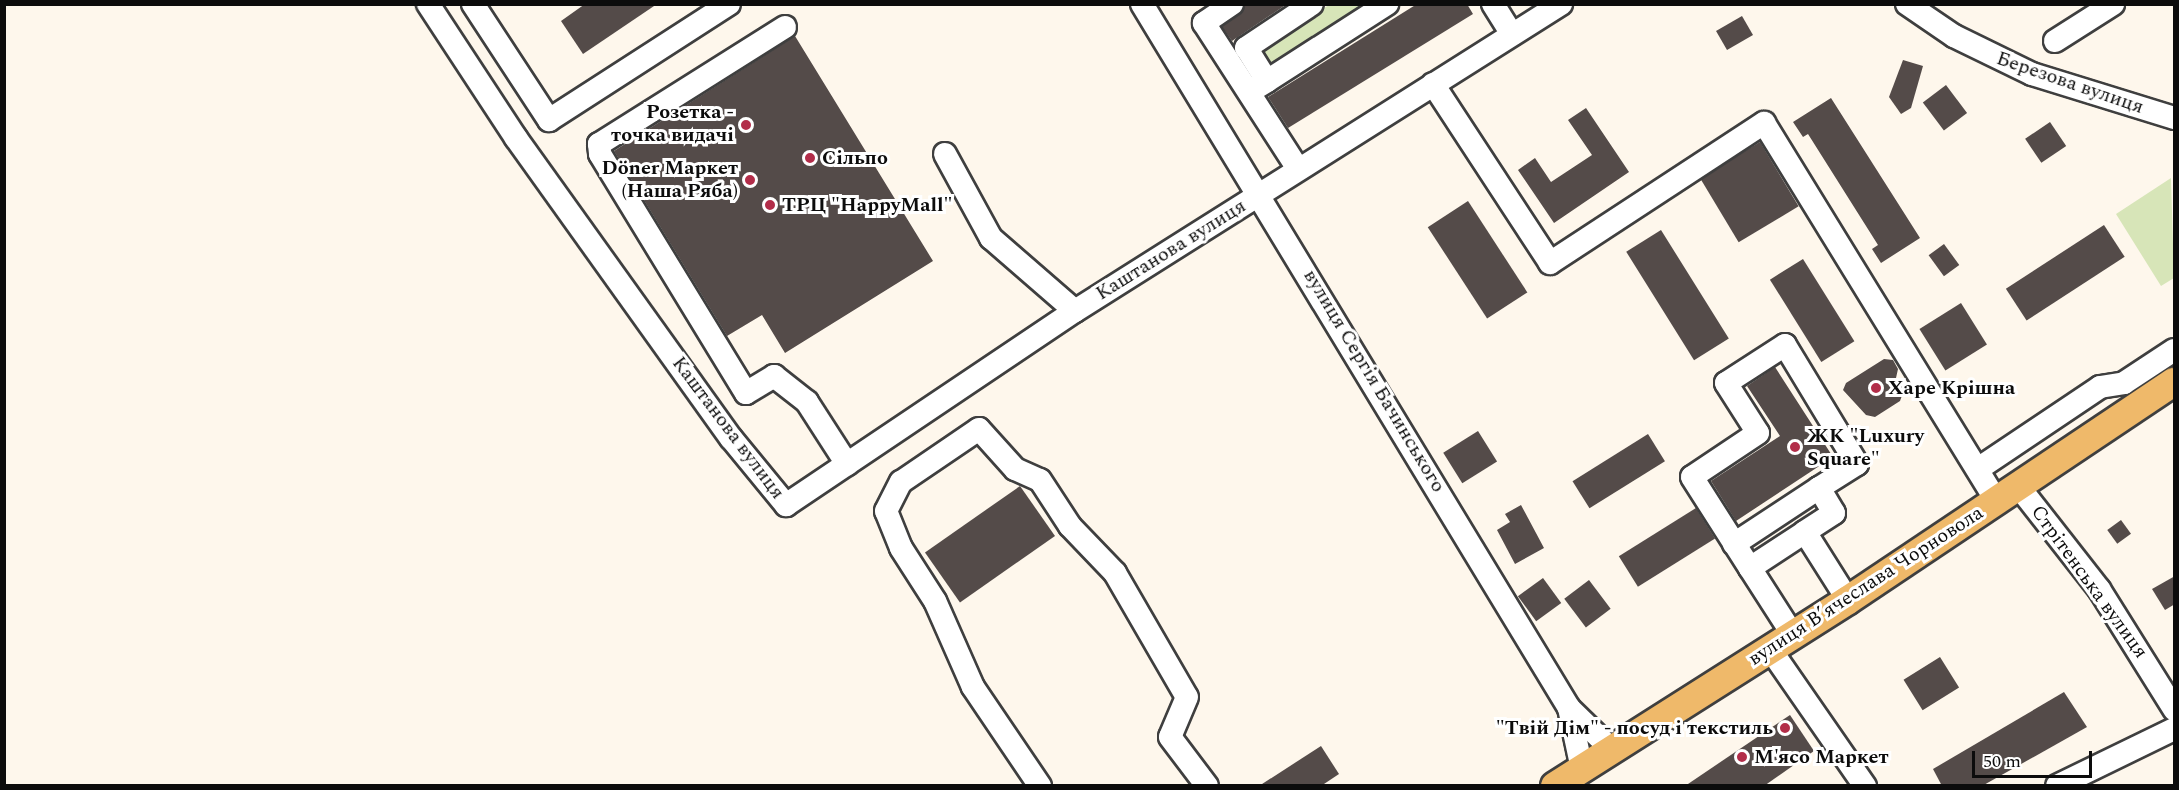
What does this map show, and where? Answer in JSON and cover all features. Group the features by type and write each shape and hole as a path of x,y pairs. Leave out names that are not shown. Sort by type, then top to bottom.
{"main road":[{"name":"вулиця Вʼячеслава Чорновола","path":"1556,786 1848,600 2008,494 2132,394 2175,382"}],"street":[{"name":"Каштанова вулиця","path":"428,4 530,158 731,438 786,505 1075,311 1561,4"},
{"path":"473,4 549,120 727,5"},
{"name":"вулиця Сергія Бачинського","path":"1142,4 1260,193 1569,708 1582,769"},
{"path":"1232,4 1204,22 1258,87"},
{"path":"1298,169 1258,87 1246,48 1312,4"},
{"path":"1258,87 1387,4"},
{"path":"1493,4 1512,34"},
{"name":"Березова вулиця","path":"1907,4 1954,36 2032,74 2175,118"},
{"path":"2055,40 2113,4"},
{"path":"785,27 599,144 600,154 746,393 774,376 807,402 847,464"},
{"name":"Стрітенська вулиця","path":"1433,84 1550,263 1764,123 1978,469 2008,494 2099,589 2175,709"},
{"path":"945,154 991,237 1075,311"},
{"path":"1734,544 1857,464 1785,345 1726,383 1758,433 1692,477 1734,544 1750,568 1781,642 1864,786"},
{"path":"1978,469 2100,387 2132,394 2175,350"},
{"path":"1040,786 973,687 936,601 901,548 886,510 901,482 979,429 1015,469 1040,480 1070,526 1115,573 1187,697 1170,737 1207,786"},
{"path":"1750,568 1834,513 1819,488"},
{"path":"1805,532 1848,600"},
{"path":"1569,708 1611,749"},
{"path":"2057,786 2175,729"}],"green space":[{"path":"1329,5 1376,5 1271,70 1259,49"},
{"path":"2171,178 2174,278 2161,286 2116,214"}],"building":[{"path":"585,4 657,4 583,54 561,21"},
{"path":"1247,4 1287,4 1232,41 1222,27"},
{"path":"1417,4 1467,4 1473,14 1288,128 1268,97"},
{"path":"1742,16 1753,35 1727,50 1716,31"},
{"name":"ТРЦ \"HappyMall\"","path":"795,36 933,261 785,353 762,315 727,336 614,151"},
{"path":"1903,60 1923,66 1911,108 1901,114 1889,97"},
{"path":"1946,85 1967,113 1944,130 1923,102"},
{"path":"1831,98 1920,238 1881,263 1872,249 1878,245 1808,134 1803,137 1793,122"},
{"path":"1586,108 1629,172 1554,223 1518,170 1535,158 1551,182 1592,155 1568,120"},
{"path":"2050,122 2066,146 2041,163 2025,139"},
{"path":"1760,142 1799,206 1739,242 1700,178"},
{"path":"1468,201 1527,292 1487,319 1428,227"},
{"path":"2104,225 2125,257 2027,321 2006,289"},
{"path":"1661,230 1729,339 1694,360 1626,252"},
{"path":"1944,244 1959,265 1944,276 1929,255"},
{"path":"1803,259 1854,341 1821,362 1770,280"},
{"path":"1961,303 1987,345 1945,371 1919,329"},
{"path":"1884,359 1893,360 1898,369 1896,378 1904,390 1900,401 1875,417 1866,415 1843,390 1846,383"},
{"name":"ЖК \"Luxury Square\"","path":"1775,367 1833,457 1736,521 1711,481 1780,436 1747,386"},
{"path":"1478,431 1497,462 1462,483 1443,453"},
{"path":"1648,434 1665,461 1589,508 1573,481"},
{"path":"1020,486 1055,536 960,603 925,553"},
{"path":"1521,505 1544,548 1515,564 1497,530 1510,522 1505,514"},
{"path":"1696,508 1715,539 1638,587 1619,556"},
{"path":"2121,520 2131,534 2117,544 2107,530"},
{"path":"2175,576 2175,604 2165,610 2152,589"},
{"path":"1543,578 1561,603 1536,621 1518,596"},
{"path":"1589,580 1611,609 1586,627 1564,599"},
{"path":"1940,657 1959,688 1923,710 1904,680"},
{"path":"2064,692 2087,727 1982,786 1942,786 1933,769"},
{"path":"1790,715 1814,751 1764,786 1685,786"},
{"path":"1321,746 1339,774 1321,786 1259,786"}],"place":[{"name":"Розетка - точка видачі","path":"746,125"},
{"name":"Сільпо","path":"810,158"},
{"name":"Döner Maркет (Наша Ряба)","path":"750,180"},
{"name":"ТРЦ \"HappyMall\"","path":"770,205"},
{"name":"Харе Крішна","path":"1876,388"},
{"name":"ЖК \"Luxury Square\"","path":"1795,447"},
{"name":"\"Твій Дім\" - посуд і текстиль","path":"1785,728"},
{"name":"М'ясо Маркет","path":"1742,757"}]}
